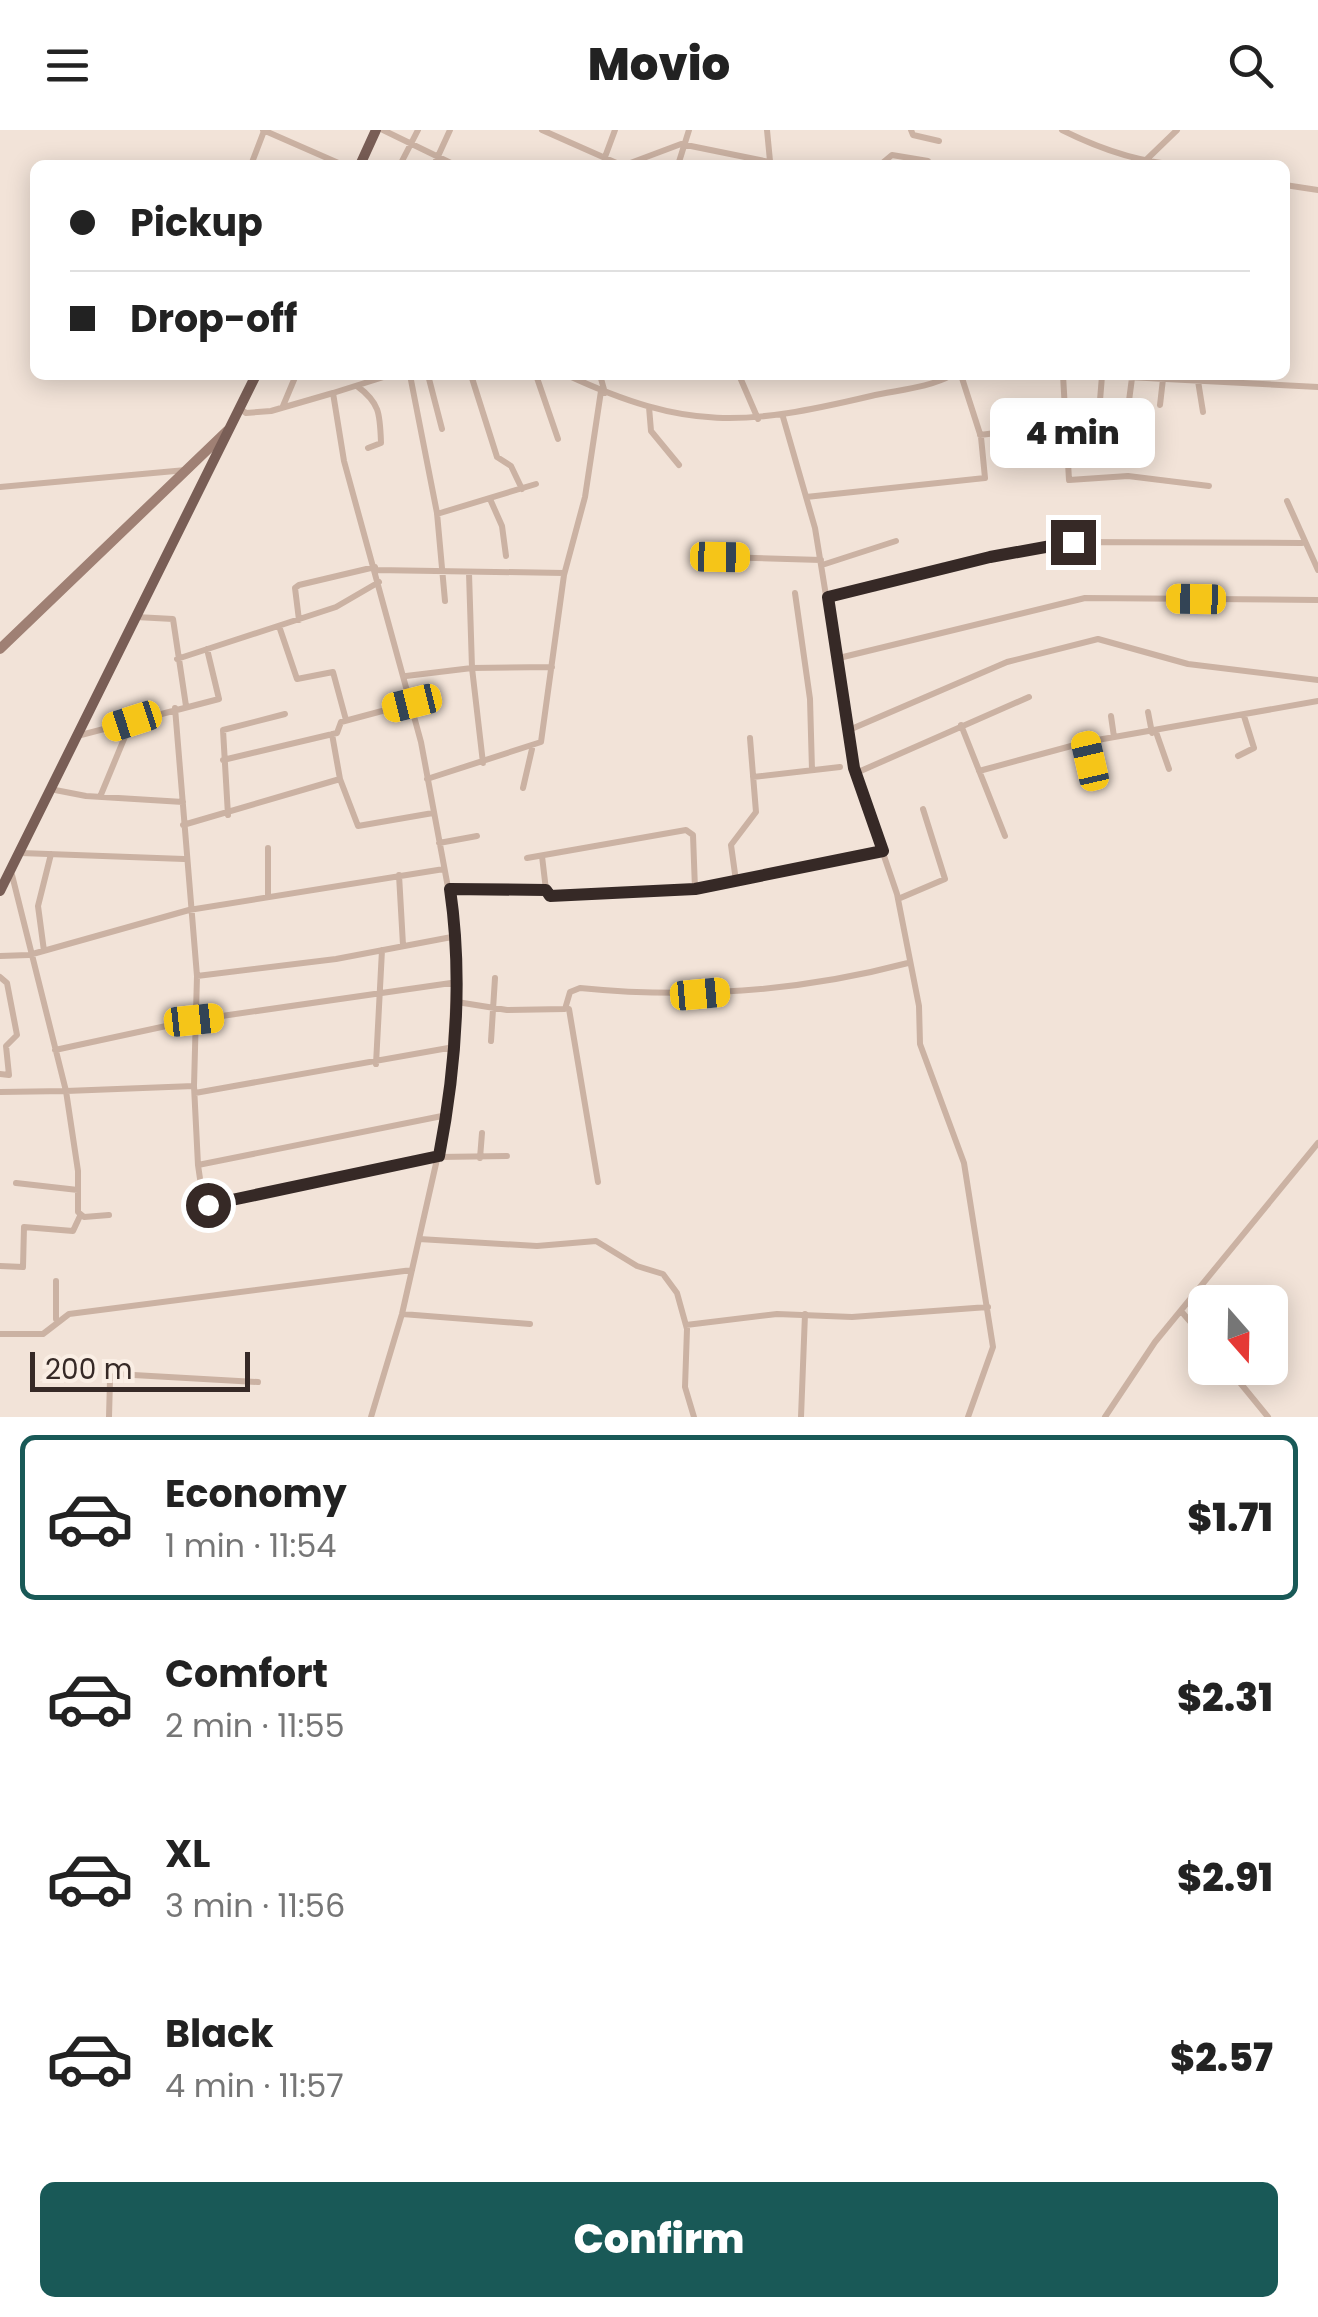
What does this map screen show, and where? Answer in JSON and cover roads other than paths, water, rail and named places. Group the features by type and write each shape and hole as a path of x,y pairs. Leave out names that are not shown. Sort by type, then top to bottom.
{"main road":[{"path":"363,160 380,130"},
{"path":"0,890 253,380"},
{"path":"0,649 228,430"}],"street":[{"path":"253,160 264,130 331,160"},
{"path":"380,130 446,160"},
{"path":"403,160 418,130"},
{"path":"436,160 450,130"},
{"path":"542,130 599,160"},
{"path":"604,160 615,130"},
{"path":"637,160 682,144 770,160 767,130"},
{"path":"911,130 939,141"},
{"path":"1062,130 1094,146 1142,160"},
{"path":"1146,160 1176,130"},
{"path":"679,160 686,131"},
{"path":"885,160 892,154 923,160"},
{"path":"1290,185 1318,190"},
{"path":"283,407 294,380"},
{"path":"239,408 246,413 283,407 375,380"},
{"path":"411,380 438,514 444,601"},
{"path":"429,380 442,429"},
{"path":"473,380 497,457 511,466 522,489"},
{"path":"538,380 558,440"},
{"path":"578,380 682,417 758,419 782,417 932,380"},
{"path":"427,779 532,749 541,742 564,573 586,497 603,392 601,380"},
{"path":"741,380 758,419"},
{"path":"806,497 982,480 980,435 962,380"},
{"path":"1063,380 1069,480 1128,476 1209,486"},
{"path":"1096,450 1102,380"},
{"path":"1125,431 1132,380"},
{"path":"1160,405 1162,380"},
{"path":"1186,380 1207,380"},
{"path":"1225,380 1318,387"},
{"path":"1270,380 1270,385"},
{"path":"1198,381 1203,412"},
{"path":"357,386 378,404 381,443 368,448"},
{"path":"333,393 344,461 406,676 457,936 457,1002 447,1115 402,1314 371,1417"},
{"path":"649,407 651,431 679,466"},
{"path":"782,417 822,563 856,773 898,899 924,1059 961,1149 992,1346 968,1417"},
{"path":"980,435 1027,429"},
{"path":"0,487 152,470 186,470"},
{"path":"438,514 536,484"},
{"path":"490,498 502,526 506,556"},
{"path":"1287,502 1302,543 1318,570"},
{"path":"720,557 822,563 896,542"},
{"path":"828,597 990,557 1073,542 1302,543"},
{"path":"298,620 299,585 375,568 564,573"},
{"path":"469,573 472,668 483,763"},
{"path":"177,659 336,607 379,582"},
{"path":"795,593 810,700 812,770"},
{"path":"838,658 1085,598 1318,600"},
{"path":"136,616 173,620 186,706"},
{"path":"278,626 297,680 333,672 346,720"},
{"path":"849,730 1007,662 1080,641 1106,640 1188,664 1318,680"},
{"path":"77,736 219,699 207,649"},
{"path":"406,676 472,668 552,667"},
{"path":"856,773 1028,697"},
{"path":"978,771 1086,742 1318,702"},
{"path":"223,760 332,734 346,720 412,703"},
{"path":"175,708 196,976 194,1090 204,1206 439,1156 507,1156"},
{"path":"1148,712 1169,769"},
{"path":"228,814 223,730 285,714"},
{"path":"1112,716 1114,737"},
{"path":"1238,756 1254,748 1244,716"},
{"path":"100,797 132,721"},
{"path":"961,724 1004,836"},
{"path":"332,734 340,779 362,828 434,813"},
{"path":"736,882 731,845 755,819 750,738"},
{"path":"1086,742 1094,781"},
{"path":"523,788 532,749"},
{"path":"753,777 840,767"},
{"path":"184,825 340,779"},
{"path":"50,789 100,797 183,802"},
{"path":"898,899 945,880 924,810"},
{"path":"527,858 686,830 693,834 695,889"},
{"path":"439,843 477,836"},
{"path":"268,848 268,897"},
{"path":"542,856 550,896 695,889 883,851"},
{"path":"19,852 184,859"},
{"path":"44,951 38,906 51,854"},
{"path":"0,1266 24,1265 24,1227 74,1230 80,1216 66,1090 12,887 12,867"},
{"path":"0,956 29,955 190,910 444,869"},
{"path":"399,875 403,945"},
{"path":"450,889 546,890"},
{"path":"196,976 457,936"},
{"path":"376,1064 382,950"},
{"path":"598,1182 569,1008 569,996 575,989 700,994 805,984 908,963"},
{"path":"0,977 6,983 18,1035 6,1046 9,1074 0,1074"},
{"path":"491,1041 495,978"},
{"path":"55,1050 194,1020 458,982"},
{"path":"457,1002 493,1008 569,1008"},
{"path":"0,1092 194,1090 376,1064 454,1047"},
{"path":"198,1165 447,1115"},
{"path":"480,1158 482,1133"},
{"path":"1105,1417 1140,1360 1318,1143"},
{"path":"16,1184 78,1190"},
{"path":"80,1216 108,1214"},
{"path":"420,1240 537,1246 596,1241 637,1266 667,1278 686,1325 685,1387 694,1417"},
{"path":"0,1334 35,1336 69,1314 412,1270"},
{"path":"56,1281 56,1320"},
{"path":"686,1325 805,1314 852,1317 988,1308"},
{"path":"1181,1311 1188,1319"},
{"path":"402,1314 530,1324"},
{"path":"801,1417 805,1314"},
{"path":"109,1417 110,1380 116,1374 258,1382"},
{"path":"1242,1385 1268,1417"}]}
